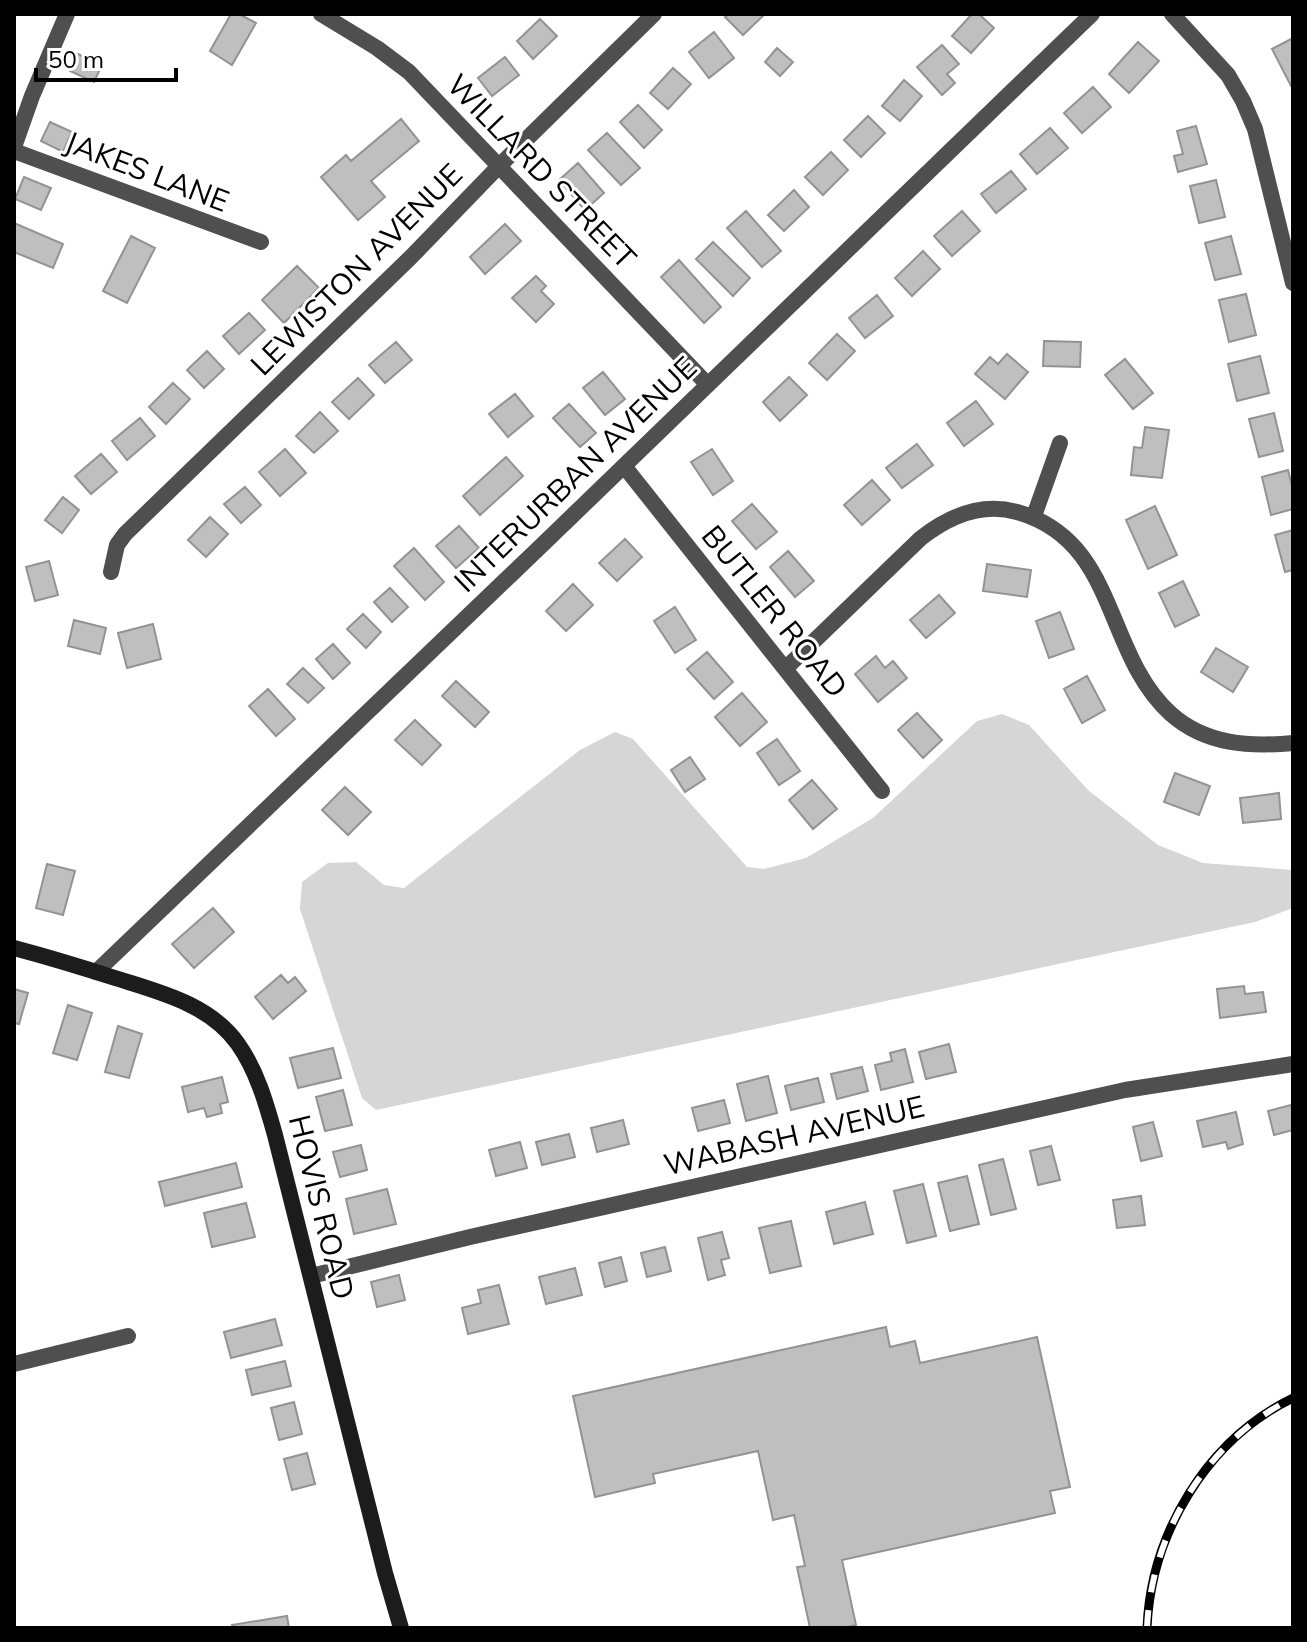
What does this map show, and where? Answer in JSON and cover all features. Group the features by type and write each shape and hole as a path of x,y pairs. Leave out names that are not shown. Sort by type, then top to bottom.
{"street":[{"path":"14,149 32,96 67,14"},
{"name":"WILLARD STREET","path":"321,14 377,48 409,72 708,385"},
{"name":"LEWISTON AVENUE","path":"111,572 117,545 125,534 411,257 654,14"},
{"name":"INTERURBAN AVENUE","path":"96,972 1092,14"},
{"path":"1172,14 1228,75 1243,101 1255,129 1293,283"},
{"name":"JAKES LANE","path":"14,149 261,242"},
{"path":"1034,516 1060,443"},
{"name":"BUTLER ROAD","path":"624,466 882,791"},
{"path":"785,669 921,538 940,524 962,514 985,509 1009,509 1034,516 1056,528 1074,544 1089,564 1138,671 1152,694 1170,713 1215,739 1241,744 1293,743"},
{"name":"HOVIS ROAD","path":"14,948 169,995 199,1009 221,1025 238,1044 260,1084 275,1135 401,1628"},
{"name":"WABASH AVENUE","path":"311,1276 470,1237 1125,1090 1293,1064"},
{"path":"14,1364 128,1336"}],"shaded area":[{"path":"1002,714 1029,725 1088,790 1158,845 1203,863 1293,870 1293,908 1255,922 376,1110 362,1098 300,909 302,882 328,863 356,862 384,885 404,888 580,750 615,732 633,739 747,867 764,869 806,858 873,818 977,721"}],"building":[{"path":"231,14 239,14 256,23 232,65 210,51"},
{"path":"728,14 765,14 743,35 725,17"},
{"path":"972,14 979,14 994,28 971,53 952,36"},
{"path":"540,19 557,36 533,59 517,41"},
{"path":"714,32 734,58 709,78 689,52"},
{"path":"1293,38 1293,85 1291,86 1272,49"},
{"path":"1138,42 1159,61 1129,93 1109,74"},
{"path":"942,45 959,64 947,74 955,83 942,95 917,67"},
{"path":"777,48 793,62 780,76 765,62"},
{"path":"78,54 102,65 94,82 70,71"},
{"path":"505,57 519,75 492,96 478,78"},
{"path":"673,68 691,84 668,109 650,93"},
{"path":"904,80 922,96 900,121 882,106"},
{"path":"1093,87 1111,107 1082,133 1064,113"},
{"path":"638,105 662,130 644,148 620,122"},
{"path":"868,116 885,133 861,157 844,140"},
{"path":"401,119 419,141 371,181 385,197 358,220 321,177 346,155 351,161"},
{"path":"50,122 72,132 63,152 41,141"},
{"path":"1196,126 1207,164 1178,172 1174,156 1183,154 1177,131"},
{"path":"1050,128 1068,148 1037,174 1020,154"},
{"path":"607,133 640,168 621,185 588,150"},
{"path":"831,152 848,170 823,195 805,177"},
{"path":"578,163 604,193 585,210 559,180"},
{"path":"1011,171 1026,189 996,213 981,194"},
{"path":"24,177 51,188 41,210 15,199"},
{"path":"1216,180 1225,217 1199,223 1190,186"},
{"path":"794,190 809,207 784,231 768,215"},
{"path":"746,211 781,251 762,267 727,228"},
{"path":"962,211 980,231 952,256 934,236"},
{"path":"14,223 63,244 53,268 14,252"},
{"path":"505,224 521,241 485,274 470,257"},
{"path":"131,236 155,248 127,303 103,291"},
{"path":"1231,236 1241,274 1215,280 1205,243"},
{"path":"713,242 750,278 733,296 696,259"},
{"path":"923,251 940,269 912,296 895,278"},
{"path":"679,260 721,307 704,323 661,277"},
{"path":"297,266 319,288 284,323 262,300"},
{"path":"536,276 546,286 541,291 554,304 536,322 512,298"},
{"path":"1246,294 1256,335 1229,342 1219,300"},
{"path":"877,295 893,316 865,338 849,318"},
{"path":"249,313 265,330 239,354 223,336"},
{"path":"837,334 855,351 827,380 809,363"},
{"path":"1044,341 1081,342 1080,367 1043,366"},
{"path":"396,342 412,360 385,383 369,365"},
{"path":"207,351 224,369 204,388 187,370"},
{"path":"1007,354 1028,372 1005,399 975,374 990,357 998,364"},
{"path":"1260,356 1269,393 1237,401 1228,364"},
{"path":"1125,359 1153,393 1133,409 1105,375"},
{"path":"603,372 625,399 605,415 583,388"},
{"path":"789,377 807,395 780,421 763,402"},
{"path":"358,378 374,395 349,419 332,402"},
{"path":"173,383 190,399 166,424 149,407"},
{"path":"515,394 533,416 508,437 489,414"},
{"path":"976,401 993,424 964,446 947,423"},
{"path":"569,404 596,433 580,447 553,418"},
{"path":"320,412 338,431 314,453 296,436"},
{"path":"1274,413 1283,451 1259,457 1249,419"},
{"path":"140,418 155,436 127,460 112,441"},
{"path":"1145,427 1169,430 1162,478 1131,475 1134,447 1142,448"},
{"path":"917,444 933,465 902,488 886,468"},
{"path":"285,449 306,473 280,496 259,472"},
{"path":"712,449 733,481 713,495 691,462"},
{"path":"101,454 117,472 91,494 75,476"},
{"path":"506,457 523,476 480,515 463,496"},
{"path":"1288,470 1293,490 1293,509 1271,515 1262,477"},
{"path":"872,480 890,500 862,525 844,505"},
{"path":"245,487 261,505 241,523 224,504"},
{"path":"63,497 79,510 62,533 45,520"},
{"path":"752,504 777,532 756,549 732,521"},
{"path":"1155,506 1177,555 1148,569 1126,520"},
{"path":"210,517 228,534 206,557 188,540"},
{"path":"459,526 479,548 456,568 436,546"},
{"path":"1293,530 1293,570 1285,572 1275,535"},
{"path":"625,539 642,557 617,581 599,563"},
{"path":"414,548 444,582 425,600 394,566"},
{"path":"788,551 814,581 795,597 770,567"},
{"path":"49,561 58,595 35,601 26,567"},
{"path":"987,564 1031,570 1027,597 983,591"},
{"path":"1183,581 1199,615 1175,627 1159,593"},
{"path":"573,584 593,605 566,631 546,611"},
{"path":"390,588 408,607 392,622 374,602"},
{"path":"939,595 955,613 926,638 910,620"},
{"path":"675,607 696,640 675,653 654,621"},
{"path":"1060,612 1074,649 1049,658 1036,621"},
{"path":"363,614 381,632 366,648 347,629"},
{"path":"74,620 106,628 100,654 68,646"},
{"path":"153,624 161,659 127,668 118,633"},
{"path":"333,644 350,663 333,679 316,659"},
{"path":"1216,648 1248,667 1233,692 1201,672"},
{"path":"707,652 733,682 714,699 687,669"},
{"path":"876,656 885,668 893,661 907,678 878,702 855,674"},
{"path":"303,668 324,688 308,703 287,684"},
{"path":"1087,676 1105,710 1082,723 1064,689"},
{"path":"456,681 489,712 475,727 442,696"},
{"path":"268,689 295,719 276,736 249,706"},
{"path":"742,693 767,722 740,746 715,717"},
{"path":"917,713 942,740 923,758 898,730"},
{"path":"415,720 441,745 422,765 395,740"},
{"path":"777,739 800,771 779,785 757,753"},
{"path":"690,757 705,779 685,792 671,770"},
{"path":"1175,773 1210,786 1199,815 1164,802"},
{"path":"812,780 837,809 813,829 789,800"},
{"path":"345,787 371,812 348,835 322,810"},
{"path":"1279,793 1281,819 1243,823 1240,798"},
{"path":"47,864 75,871 63,915 36,908"},
{"path":"213,908 234,932 194,968 172,944"},
{"path":"281,975 288,983 295,977 306,991 273,1019 255,997"},
{"path":"1244,986 1245,994 1263,992 1266,1012 1220,1018 1217,989"},
{"path":"14,989 28,993 19,1024 14,1023"},
{"path":"68,1005 92,1013 77,1060 53,1053"},
{"path":"118,1026 142,1034 129,1078 105,1072"},
{"path":"949,1044 956,1072 926,1079 919,1052"},
{"path":"333,1048 341,1078 298,1088 290,1058"},
{"path":"905,1049 913,1082 881,1090 875,1065 892,1061 890,1053"},
{"path":"862,1067 868,1091 837,1099 831,1074"},
{"path":"768,1076 777,1113 746,1121 737,1084"},
{"path":"222,1077 228,1102 220,1104 222,1113 207,1117 204,1108 188,1112 182,1087"},
{"path":"818,1078 824,1102 791,1110 785,1086"},
{"path":"343,1090 352,1125 325,1131 316,1097"},
{"path":"724,1100 730,1123 698,1131 692,1108"},
{"path":"1291,1105 1293,1130 1274,1135 1268,1111"},
{"path":"1236,1112 1243,1144 1228,1149 1226,1142 1203,1147 1197,1121"},
{"path":"623,1120 629,1144 597,1152 591,1128"},
{"path":"1153,1122 1162,1156 1141,1161 1133,1127"},
{"path":"569,1134 575,1157 542,1165 536,1142"},
{"path":"520,1142 527,1168 496,1176 489,1150"},
{"path":"361,1145 367,1170 340,1177 333,1152"},
{"path":"1051,1146 1060,1180 1038,1185 1030,1151"},
{"path":"1003,1159 1016,1209 991,1215 979,1165"},
{"path":"236,1163 242,1187 165,1206 159,1182"},
{"path":"967,1176 979,1224 950,1231 938,1183"},
{"path":"923,1184 936,1236 907,1243 894,1191"},
{"path":"387,1189 396,1224 354,1234 346,1199"},
{"path":"1141,1196 1145,1225 1117,1228 1113,1200"},
{"path":"865,1202 873,1234 834,1244 826,1212"},
{"path":"246,1203 255,1237 212,1247 204,1213"},
{"path":"791,1221 801,1266 770,1273 759,1228"},
{"path":"722,1232 729,1258 721,1260 725,1275 708,1280 698,1238"},
{"path":"665,1247 671,1271 647,1277 641,1253"},
{"path":"621,1257 627,1281 605,1287 599,1263"},
{"path":"575,1268 582,1295 546,1304 539,1277"},
{"path":"399,1275 405,1300 377,1307 371,1282"},
{"path":"499,1285 509,1324 468,1334 462,1308 481,1303 478,1290"},
{"path":"275,1319 282,1345 231,1358 224,1332"},
{"path":"886,1327 890,1347 915,1341 920,1363 1037,1337 1070,1487 1050,1491 1055,1513 842,1560 856,1625 810,1628 797,1567 805,1566 794,1515 773,1520 758,1451 653,1474 655,1483 595,1497 573,1396"},
{"path":"285,1361 291,1386 252,1395 246,1370"},
{"path":"294,1402 302,1434 279,1440 271,1408"},
{"path":"307,1453 315,1484 292,1490 284,1459"},
{"path":"287,1616 289,1628 233,1628 232,1625"}],"railway":[{"path":"1147,1628 1159,1558 1189,1493 1234,1438 1262,1416 1293,1398"}]}
